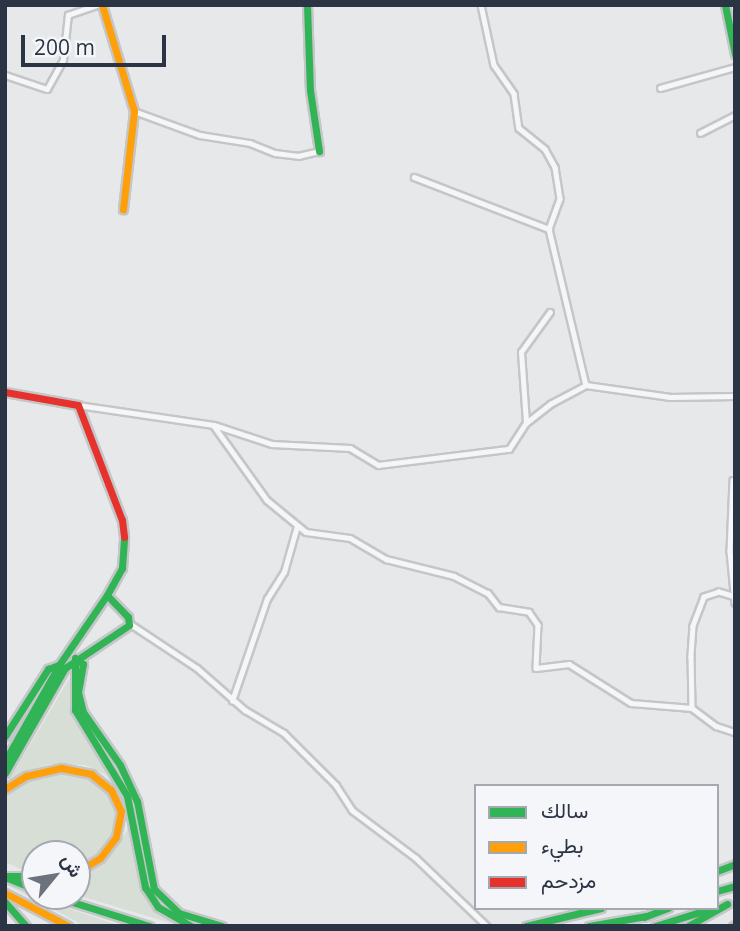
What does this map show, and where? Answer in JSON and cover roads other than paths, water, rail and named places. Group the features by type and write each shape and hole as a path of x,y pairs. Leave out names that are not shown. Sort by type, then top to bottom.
{"main road":[{"path":"99,5 134,111 123,209"},
{"path":"307,5 318,150"},
{"path":"725,5 735,54"},
{"path":"5,392 78,405 123,527 122,568 73,644 5,773"},
{"path":"5,736 48,669 62,666 129,623 107,595"},
{"path":"73,644 83,645 87,650"},
{"path":"75,658 75,710 127,796 145,887 158,907 191,926"},
{"path":"75,658 83,664 78,692 83,712 120,765 136,801 154,889 179,913 222,926"},
{"path":"5,761 62,666"},
{"path":"5,789 26,776 61,768 91,774 111,790 121,811 116,837 100,858 91,863"},
{"path":"5,893 68,926"},
{"path":"5,902 26,926"},
{"path":"91,908 149,926"},
{"path":"526,926 593,910"},
{"path":"619,926 662,910"},
{"path":"655,926 708,910"},
{"path":"688,926 718,910"},
{"path":"589,926 646,916"}],"street":[{"path":"5,75 47,89 63,61 68,15 99,5"},
{"path":"481,5 494,65 514,94 519,128 545,149 555,167 561,199 549,229 586,385"},
{"path":"660,88 735,67"},
{"path":"134,111 200,135 250,144 275,153 298,156 318,150"},
{"path":"701,133 735,115"},
{"path":"414,177 445,185 549,229"},
{"path":"526,423 521,352 550,312"},
{"path":"78,405 214,425 272,444 350,447 378,465 509,449 526,423 550,404 586,385 670,397 735,396"},
{"path":"214,425 267,500 306,532 350,538 386,559 454,576 488,593 499,607 529,612 538,625 536,668 569,664 631,703 692,708 716,726 735,732"},
{"path":"733,480 732,596 735,603"},
{"path":"232,701 267,599 284,572 297,526"},
{"path":"692,708 693,626 704,597 719,592 732,596"},
{"path":"129,623 159,647 197,668 232,701 284,733 336,785 352,810 416,858 487,926"}]}
